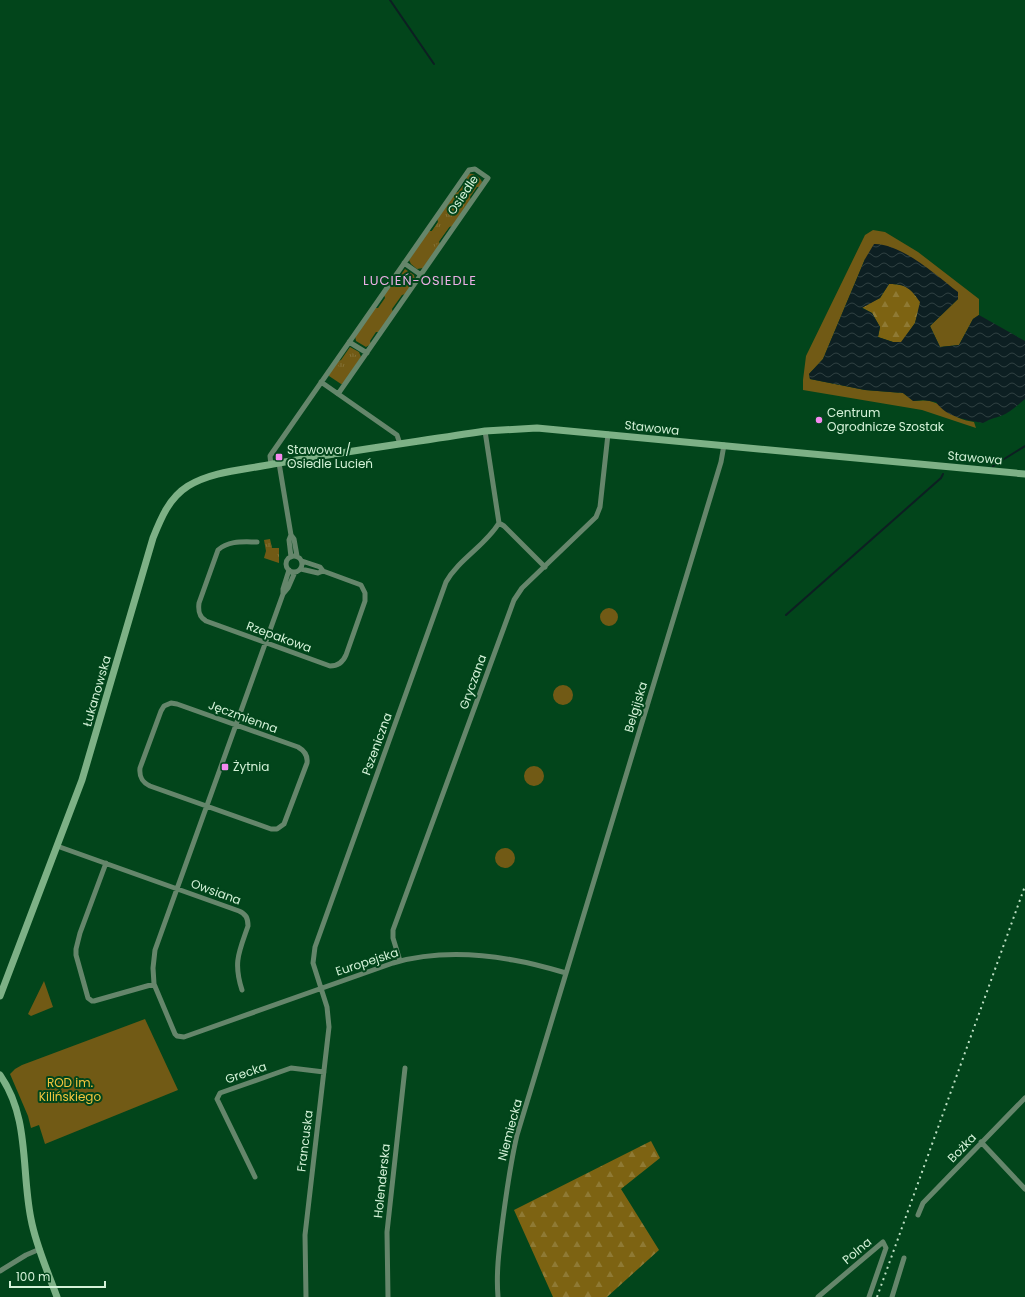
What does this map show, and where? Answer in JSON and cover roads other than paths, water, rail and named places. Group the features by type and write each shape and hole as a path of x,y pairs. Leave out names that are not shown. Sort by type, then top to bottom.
{"street":[{"name":"Osiedle","path":"271,465 270,456 272,453 469,170 475,169 488,178 338,394"},
{"path":"404,263 421,275"},
{"path":"349,342 367,353"},
{"path":"321,382 397,435 400,444"},
{"name":"Stawowa","path":"279,463 485,431 537,428 1025,474"},
{"path":"485,431 498,523 504,526 545,567"},
{"name":"Gryczana","path":"400,961 393,938 393,930 508,614 517,594 596,517 600,507 608,434"},
{"name":"Belgijska","path":"566,973 717,476 724,446"},
{"path":"106,863 80,932 76,949 76,955 87,995 90,1000 94,1001 154,984 153,968 155,950 206,806 283,594 288,588 295,572 301,569 302,561 297,556 294,539 291,535 279,463"},
{"name":"Łukanowska","path":"0,996 82,780 153,538 167,507 182,490 202,479 216,474 279,463"},
{"name":"Pszeniczna","path":"322,988 312,963 315,947 446,582 455,569 491,534 498,523"},
{"path":"291,535 289,540 291,557"},
{"name":"Rzepakowa","path":"257,542 242,541 230,543 218,550 199,603 198,608 201,617 206,621 265,643 330,666 334,666 342,662 346,655 365,601 366,593 361,585 323,572 318,573 301,569"},
{"path":"283,594 283,588 288,570 286,563 291,557 297,556"},
{"name":"Rzepakowa","path":"302,561 320,567 323,572"},
{"path":"288,570 295,572"},
{"name":"Jęczmienna","path":"167,704 177,704 298,747 306,754 307,764 286,822 277,829 270,829 206,806 147,785 140,778 139,772 142,762 162,708 167,704"},
{"name":"Owsiana","path":"57,846 239,910 245,914 248,921 248,926 237,962 237,972 242,990"},
{"name":"Europejska","path":"154,984 175,1034 180,1037 400,961 441,956 496,958 526,962 566,973"},
{"name":"Niemiecka","path":"498,1297 498,1264 511,1160 566,973"},
{"name":"Francuska","path":"306,1297 305,1235 329,1020 322,988"},
{"name":"Grecka","path":"255,1177 217,1099 220,1093 291,1068 324,1072"},
{"name":"Holenderska","path":"388,1297 387,1232 405,1068"},
{"path":"0,1075 11,1096 20,1119 24,1144 26,1193 31,1221 57,1297"},
{"name":"Bożka","path":"918,1215 923,1203 1025,1098"},
{"path":"981,1142 1025,1189"},
{"name":"Polna","path":"818,1297 883,1242 886,1248 869,1297"},
{"path":"0,1271 26,1255 40,1249"},
{"path":"892,1297 904,1258"}],"water":[{"path":"874,244 884,245 896,249 918,262 958,292 958,299 930,326 940,347 959,345 973,319 979,315 1025,341 1025,399 1001,416 983,423 957,417 945,411 936,402 923,400 913,401 903,393 865,390 810,379 809,374 823,359 865,259","holes":["889,284 900,285 908,288 920,302 915,323 901,342 893,342 878,337 880,327 872,313 862,308 880,298"]}],"waterway":[{"path":"390,0 434,64"},
{"path":"993,466 1025,446"},
{"path":"786,615 941,478 943,474"}],"railway":[{"path":"877,1297 1025,886"}],"place":[{"name":"Centrum Ogrodnicze Szostak","path":"819,420"},
{"name":"Stawowa / Osiedle Lucień","path":"279,457"},
{"name":"Żytnia","path":"225,767"}],"district":[{"name":"LUCIEŃ-OSIEDLE","path":"420,280"}],"park label":[{"name":"ROD im. Kilińskiego","path":"70,1090"}]}
